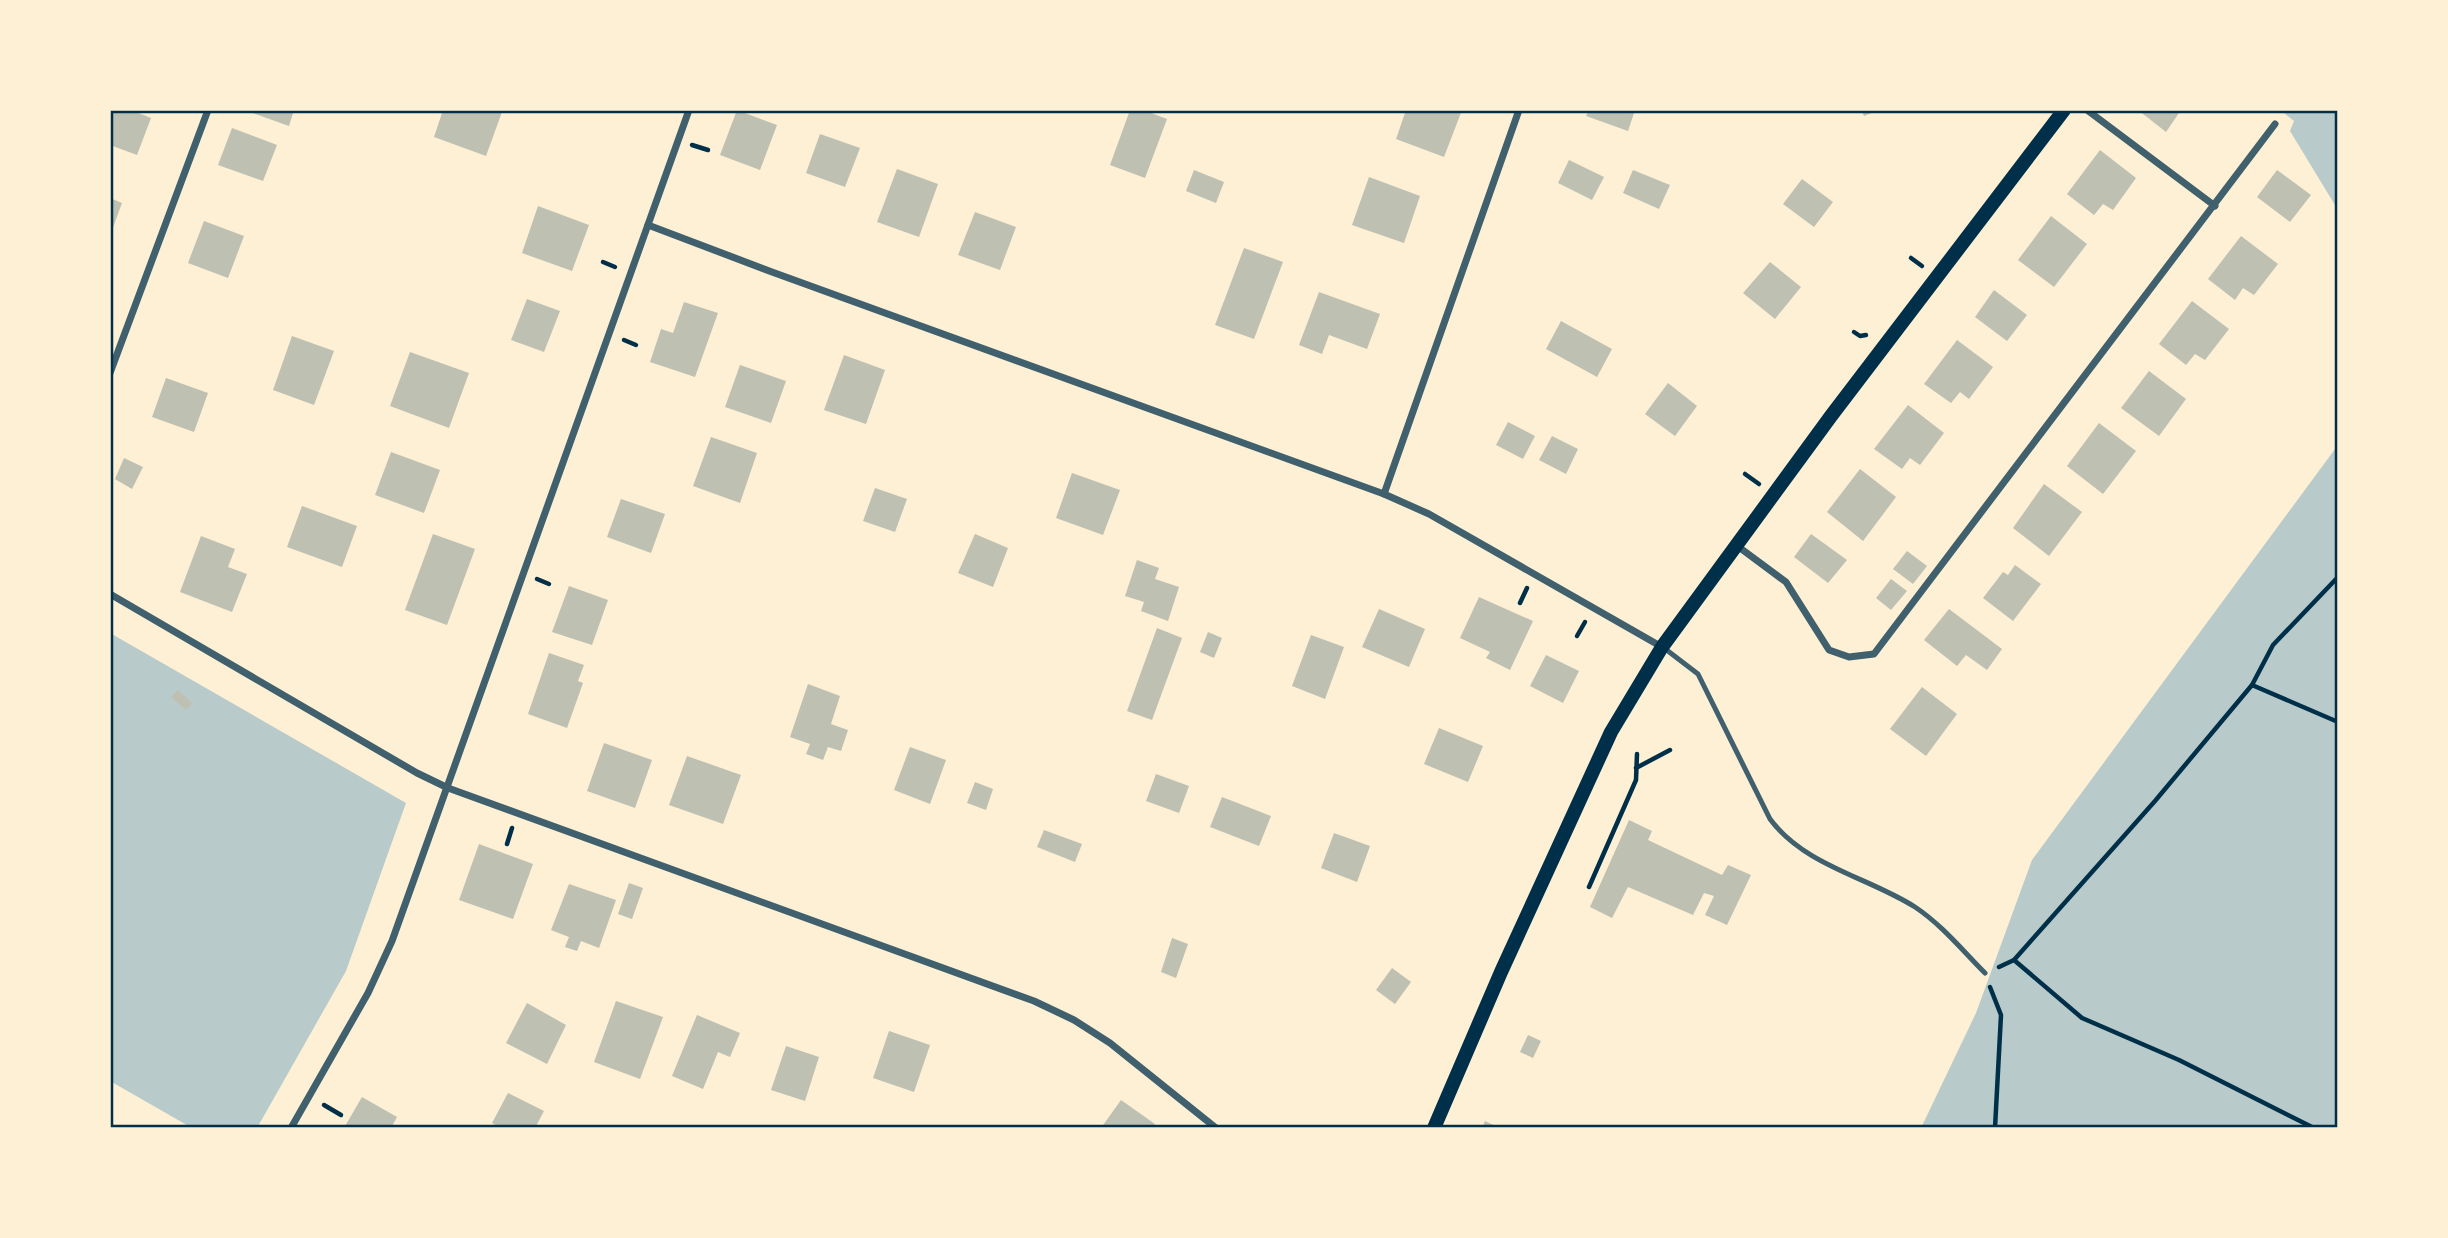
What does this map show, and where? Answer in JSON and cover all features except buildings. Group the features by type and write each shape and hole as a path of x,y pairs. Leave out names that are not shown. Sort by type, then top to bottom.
{"main road":[{"path":"1434,1128 1501,972 1612,732 1662,647 2064,110"}],"street":[{"path":"110,373 208,110"},
{"path":"291,1128 383,962 448,788 689,110"},
{"path":"1384,494 1519,110"},
{"path":"2087,110 2215,206"},
{"path":"1736,545 1786,582 1829,650 1849,657 1874,654 2275,124"},
{"path":"648,225 1384,494 1429,514 1662,647"},
{"path":"110,594 417,773 448,788 1034,1001 1074,1020 1110,1042 1216,1128"}],"lane":[{"path":"1662,647 1698,674 1757,788 1770,819 1782,835 1830,866 1915,907 1943,930 1985,974"}],"path":[{"path":"1995,1128 2001,1015 1985,974 2014,960 2155,801 2252,685 2273,645 2338,577"},
{"path":"2252,685 2338,722"},
{"path":"1636,768 1670,750"},
{"path":"1589,887 1636,780 1637,754"},
{"path":"2014,960 2082,1018 2179,1060 2314,1128"}],"shaded area":[{"path":"2280,110 2338,110 2338,210 2290,131 2294,121"},
{"path":"2338,445 2338,1128 1921,1128 1976,1013 2032,860"},
{"path":"110,633 406,803 346,971 257,1128 192,1128 110,1081"}]}
